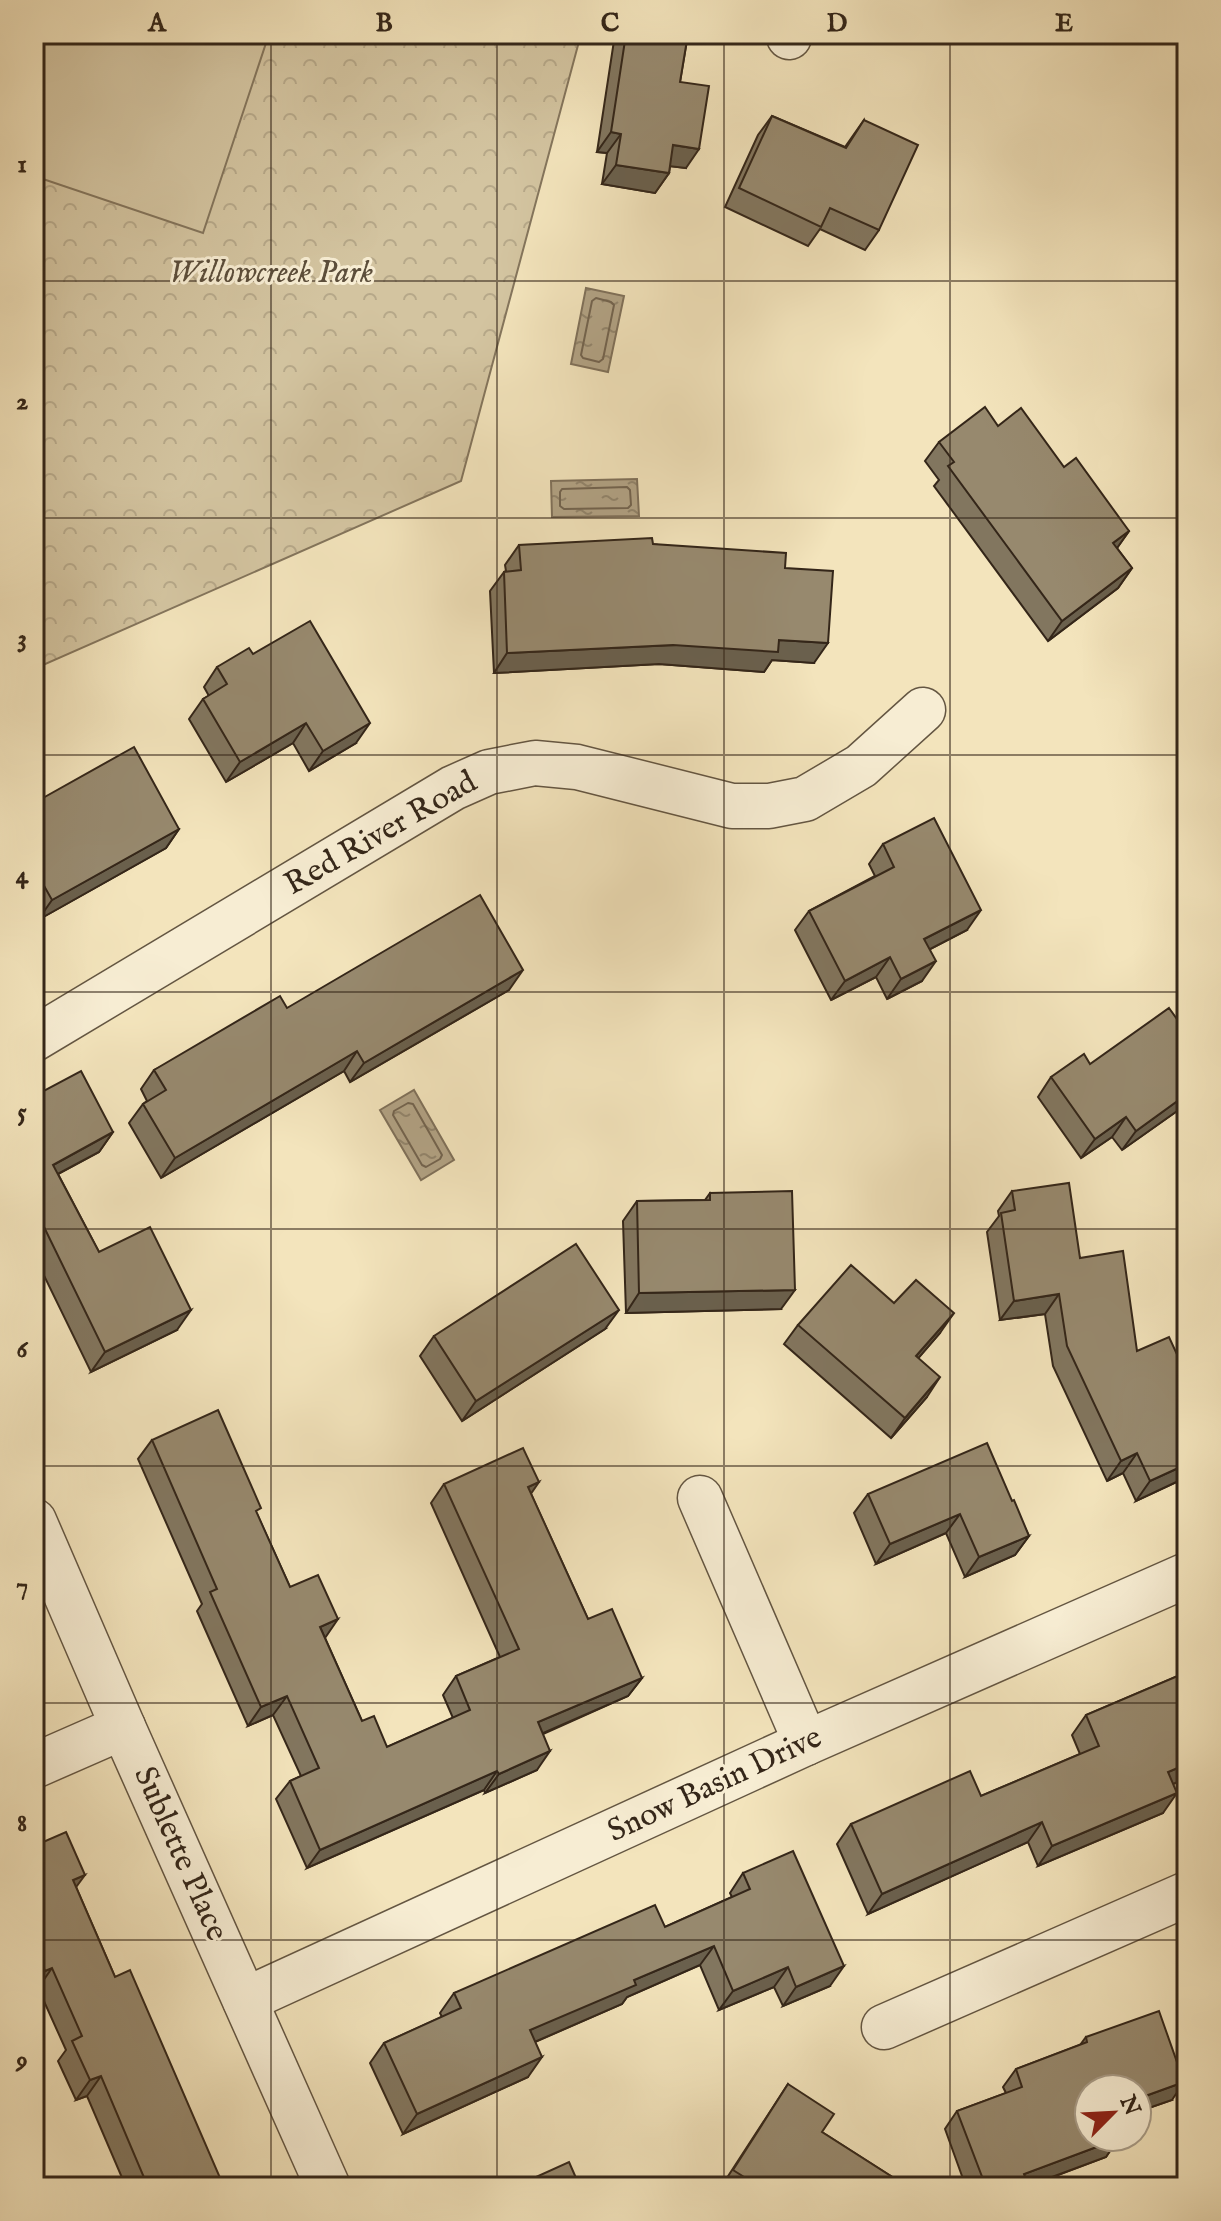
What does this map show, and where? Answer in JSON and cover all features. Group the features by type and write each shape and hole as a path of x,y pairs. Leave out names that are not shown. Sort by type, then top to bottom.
{"street":[{"name":"Red River Road","path":"34,1039 453,788 489,772 535,763 577,767 732,806 769,806 805,799 861,766 923,710"},
{"path":"700,1498 806,1743"},
{"name":"Sublette Place","path":"34,1521 328,2187"},
{"name":"Snow Basin Drive","path":"245,2000 806,1743 1187,1575"},
{"path":"34,1766 123,1727"},
{"path":"884,2027 1187,1894"}],"green space":[{"name":"Willowcreek Park","path":"34,34 581,34 461,481 34,669"},
{"path":"34,34 269,34 203,233 34,176"}],"water":[{"path":"586,288 624,296 608,372 571,364"},
{"path":"637,479 639,516 552,517 551,481"},
{"path":"414,1090 454,1160 421,1180 380,1110"}],"building":[{"path":"626,34 688,34 680,82 709,86 699,149 673,145 669,173 616,165 621,134 611,132"},
{"path":"772,116 846,148 864,120 918,145 879,230 830,208 821,227 739,188"},
{"path":"985,407 998,426 1021,408 1064,467 1076,458 1129,531 1113,543 1132,568 1062,621 948,466 954,462 939,442"},
{"path":"652,538 653,544 786,553 785,568 833,571 828,643 779,640 778,652 673,645 507,653 504,572 521,570 519,545"},
{"path":"310,621 370,723 323,751 306,723 240,762 203,699 227,684 217,667 249,648 253,654"},
{"path":"134,747 179,829 52,900 34,868 34,803"},
{"path":"934,818 981,910 924,939 936,961 901,979 890,957 845,981 809,911 894,867 883,844"},
{"path":"480,895 523,970 364,1063 357,1051 175,1158 143,1104 166,1090 154,1070 280,996 287,1008"},
{"path":"1169,1008 1187,1033 1187,1094 1136,1131 1126,1117 1095,1139 1051,1077 1084,1054 1090,1064"},
{"path":"81,1071 113,1132 53,1165 99,1252 150,1227 191,1310 105,1352 43,1225 34,1230 34,1096"},
{"path":"1069,1183 1080,1258 1123,1251 1137,1351 1169,1337 1187,1376 1187,1464 1150,1481 1137,1453 1121,1461 1067,1346 1059,1294 1014,1301 1001,1213 1015,1210 1012,1191"},
{"path":"792,1191 795,1290 639,1293 637,1201 710,1200 710,1193"},
{"path":"576,1244 619,1310 476,1401 434,1336"},
{"path":"851,1265 894,1303 916,1280 954,1313 916,1356 940,1377 905,1418 798,1325"},
{"path":"218,1410 261,1508 256,1511 290,1587 318,1575 338,1619 320,1627 362,1721 374,1716 387,1747 470,1710 456,1676 519,1649 444,1484 523,1448 539,1482 528,1487 588,1619 612,1609 642,1678 538,1722 550,1751 499,1774 497,1771 320,1850 290,1781 319,1768 287,1696 261,1707 210,1592 217,1589 152,1440"},
{"path":"987,1443 1029,1536 979,1557 960,1514 890,1544 868,1494"},
{"path":"1187,1672 1187,1764 1168,1772 1177,1793 1052,1846 1042,1822 882,1894 851,1824 970,1771 981,1796 1099,1746 1086,1715"},
{"path":"66,1832 85,1875 73,1880 115,1977 130,1970 224,2187 148,2187 101,2076 90,2080 72,2041 82,2036 52,1968 45,1971 34,1944 34,1846"},
{"path":"793,1851 844,1966 796,1987 788,1967 733,1991 714,1946 634,1980 636,1985 530,2030 542,2057 417,2114 384,2043 461,2008 454,1993 655,1905 665,1927 750,1889 743,1873"},
{"path":"1159,2011 1184,2082 1153,2093 1153,2073 1073,2073 1073,2153 1080,2153 1024,2174 1029,2187 986,2187 957,2111 1022,2087 1016,2069 1087,2042 1086,2037"},
{"path":"788,2084 834,2114 822,2132 908,2187 760,2187 733,2170"},
{"path":"569,2162 580,2187 514,2187"}]}
